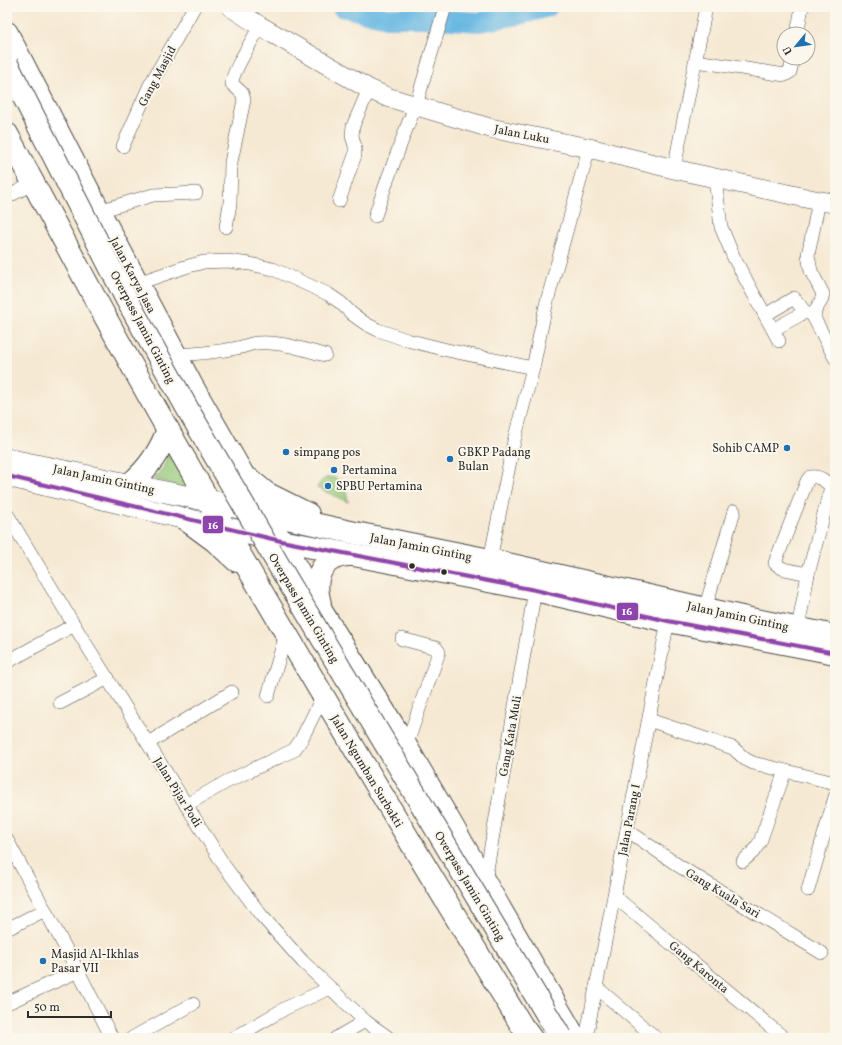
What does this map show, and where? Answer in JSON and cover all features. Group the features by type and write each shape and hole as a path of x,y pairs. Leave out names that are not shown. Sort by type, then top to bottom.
{"highway":[{"name":"Jalan Karya Jasa","path":"7,33 191,384 265,513"},
{"name":"Overpass Jamin Ginting","path":"7,64 127,300 191,415 285,576 561,1038"},
{"name":"Overpass Jamin Ginting","path":"7,97 108,293 179,422 281,597 440,860 545,1038"},
{"path":"7,134 13,157 34,183 154,404 209,501"},
{"path":"154,404 165,404 176,400 185,393 191,384"},
{"path":"130,484 153,460 162,445 168,429"},
{"path":"242,473 266,493 340,530"},
{"name":"Jalan Jamin Ginting","path":"209,501 340,530 490,560 705,609 798,628 831,632"},
{"name":"Jalan Ngumban Surbakti","path":"209,501 322,696 514,1013 531,1038"},
{"path":"265,513 320,609 406,746 576,1038"},
{"path":"185,519 200,529 224,549 254,580"},
{"name":"Jalan Jamin Ginting","path":"225,528 282,541 535,590 668,621 835,653"},
{"path":"320,609 318,578 320,571 334,557 343,555 361,556"},
{"path":"272,611 289,597 309,590"}],"main road":[{"name":"Jalan Luku","path":"231,7 260,26 369,89 387,97 490,128 589,148 674,169 827,202"},
{"name":"Jalan Jamin Ginting","path":"7,459 209,501"},
{"name":"Jalan Jamin Ginting","path":"7,476 225,528"}],"street":[{"name":"Gang Masjid","path":"123,146 149,87 194,7"},
{"path":"375,216 416,105 445,7"},
{"path":"674,169 706,7"},
{"path":"798,26 802,7"},
{"path":"226,227 230,204 231,162 244,100 242,93 231,82 260,26"},
{"path":"696,61 785,75 790,72 791,66"},
{"path":"339,201 355,155 355,146 352,136 353,126 369,89"},
{"path":"490,560 514,441 533,368 546,305 589,148"},
{"path":"715,178 721,227 734,258 779,341"},
{"path":"7,197 34,183"},
{"path":"99,211 153,195 196,193"},
{"path":"778,327 809,313 821,301 823,294 811,271 808,255 827,202"},
{"path":"138,284 185,267 204,262 227,261 250,264 273,269 328,294 342,303 352,314 378,330 407,340 447,350 533,368"},
{"path":"764,315 793,298 796,299 815,321 835,358"},
{"path":"176,355 199,354 264,343 282,345 325,355"},
{"path":"798,628 808,574 833,490 820,478 814,476 807,480 776,560 776,565 780,567 808,574"},
{"path":"705,609 734,510"},
{"name":"Jalan Pijar Podi","path":"7,514 74,625 225,867 261,915 303,962 365,1021 389,1038"},
{"name":"Gang Kata Muli","path":"485,881 535,590"},
{"name":"Jalan Parang I","path":"586,1038 668,621"},
{"path":"7,662 74,625"},
{"path":"268,696 286,634"},
{"path":"402,639 436,648 439,652 406,746"},
{"path":"60,704 108,678"},
{"path":"148,744 232,692"},
{"path":"186,804 228,781 294,750 301,740 322,696"},
{"path":"649,720 733,748 745,759 753,763 835,783"},
{"path":"743,861 753,852 760,842 785,771"},
{"path":"808,890 835,797"},
{"name":"Gang Kuala Sari","path":"627,830 679,866 822,953"},
{"path":"7,840 10,854 45,910 112,1038"},
{"name":"Gang Karonta","path":"614,896 784,1038"},
{"path":"7,929 45,910"},
{"path":"7,1002 78,971"},
{"path":"596,987 656,1038"},
{"path":"234,1038 286,1008 330,988"},
{"path":"132,1038 193,1004"},
{"path":"562,1016 578,1019 590,1018"},
{"path":"336,1038 365,1021"}],"green space":[{"path":"169,450 195,491 153,479 163,468"},
{"path":"329,477 342,482 348,502 317,488 322,481"}],"waterway":[{"path":"342,7 387,18 424,18 479,22 519,15 548,7"}],"transit line":[{"name":"16","path":"7,476 281,541 535,590 668,621 835,653"}],"place":[{"name":"Sohib CAMP","path":"787,448"},
{"name":"simpang pos","path":"286,452"},
{"name":"GBKP Padang Bulan","path":"450,459"},
{"name":"Pertamina","path":"334,470"},
{"name":"SPBU Pertamina","path":"328,486"},
{"name":"Masjid Al-Ikhlas Pasar VII","path":"43,961"}]}
